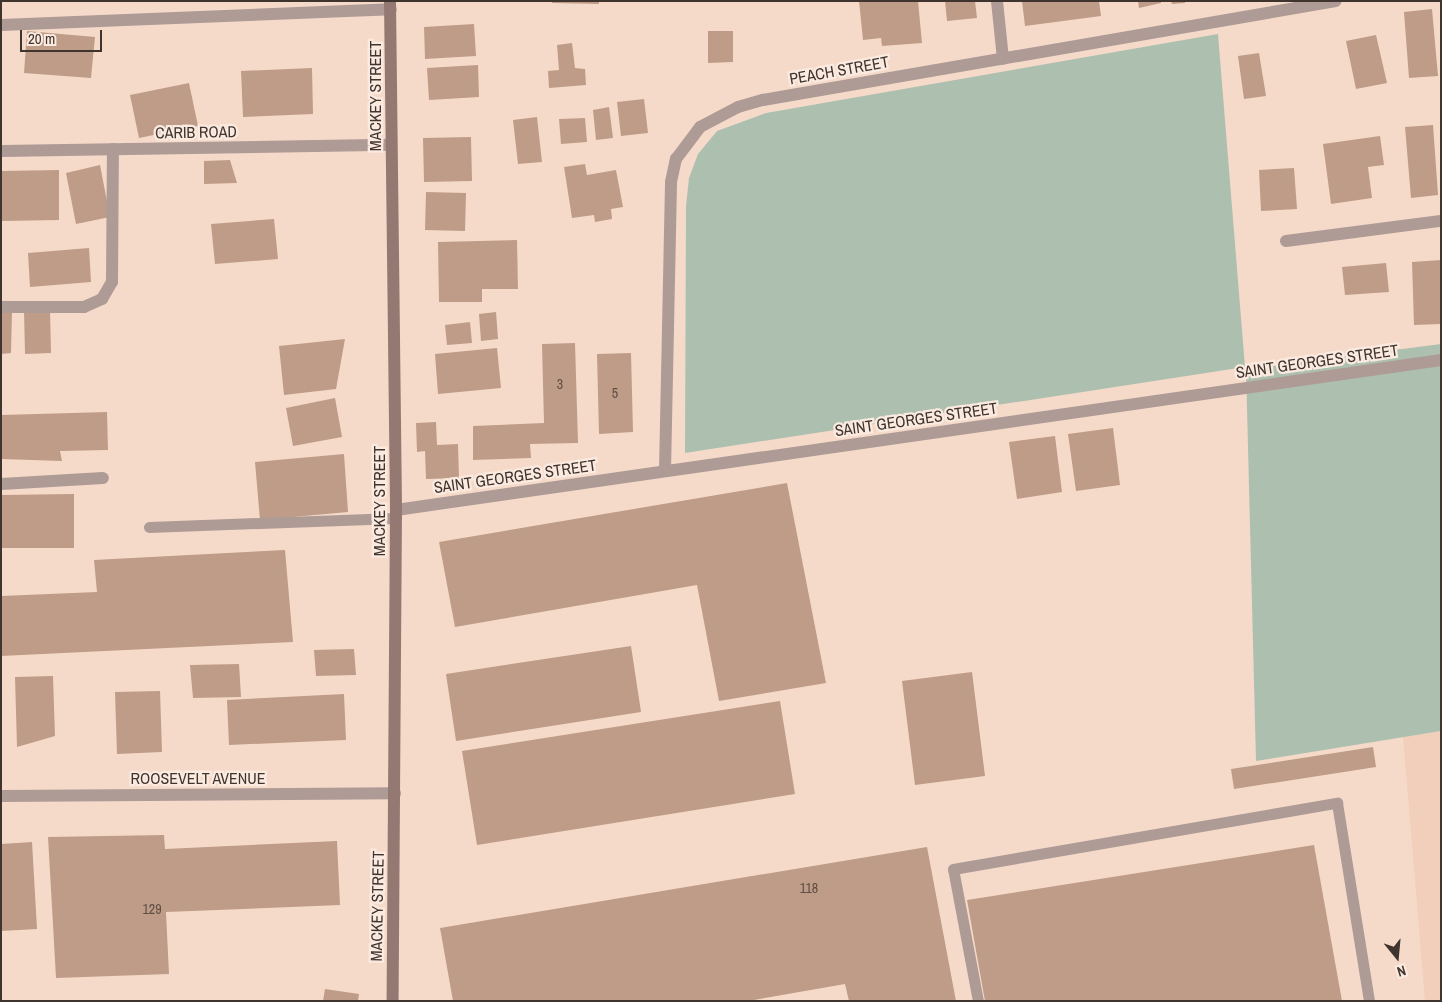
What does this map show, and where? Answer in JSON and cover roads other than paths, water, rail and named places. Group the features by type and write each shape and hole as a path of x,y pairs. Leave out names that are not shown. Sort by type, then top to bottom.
{"main road":[{"name":"MACKEY STREET","path":"390,5 396,514 392,1001"}],"street":[{"path":"997,1 1003,60"},
{"name":"PEACH STREET","path":"665,471 671,182 676,159 688,140 717,117 763,100 1336,1"},
{"path":"1,25 390,5"},
{"name":"CARIB ROAD","path":"1,151 391,145"},
{"path":"1,307 84,306 102,298 112,282 113,149"},
{"path":"1286,241 1441,221"},
{"name":"SAINT GEORGES STREET","path":"396,514 665,471 1441,360"},
{"path":"1,484 103,478"},
{"name":"ROOSEVELT AVENUE","path":"1,796 395,794"}],"lane":[{"path":"149,527 396,514"},
{"path":"978,1001 953,869 1337,803 1369,1001"}]}
